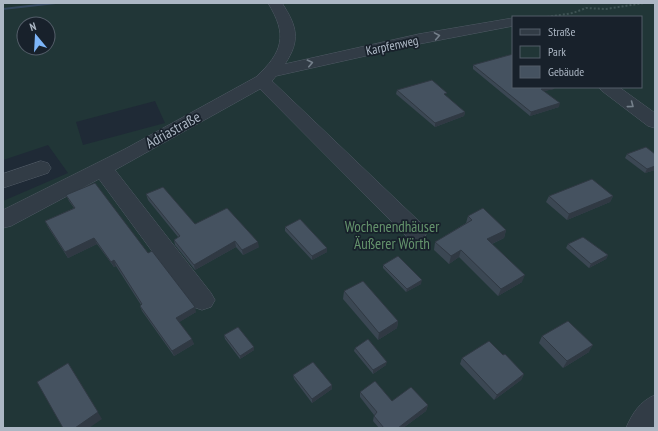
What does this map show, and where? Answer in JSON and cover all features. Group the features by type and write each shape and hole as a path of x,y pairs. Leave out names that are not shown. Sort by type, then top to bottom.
{"street":[{"path":"275,3 284,17 288,31 286,49 267,77 416,232"},
{"name":"Karpfenweg","path":"267,77 419,39 512,22"},
{"name":"Adriastraße","path":"3,220 102,168 267,77"},
{"path":"609,88 655,122"},
{"path":"3,181 41,168"},
{"path":"102,168 202,300"},
{"path":"641,428 655,409"}],"path":[{"path":"553,16 572,13 586,8 606,9 644,3"}],"green space":[{"name":"Wochenendhäuser Äußerer Wörth","path":"3,3 655,3 655,428 3,428 3,201 68,173 48,145 3,160","holes":["155,101 165,123 83,145 76,122"]}],"building":[{"path":"512,54 512,88 544,88 541,89 560,103 531,112 473,65"},
{"path":"432,80 447,93 444,94 465,112 435,123 397,90"},
{"path":"646,147 655,154 655,166 647,169 627,154"},
{"path":"592,179 613,196 569,214 549,196"},
{"path":"95,183 148,253 152,251 195,307 176,318 192,339 172,351 140,306 142,304 114,260 111,262 94,238 65,252 45,221 75,208 66,195"},
{"path":"163,187 195,224 227,208 258,242 242,250 235,241 194,265 174,240 180,236 146,194"},
{"path":"483,208 506,230 487,239 525,275 501,289 461,250 451,256 435,242 472,220 468,216"},
{"path":"300,219 327,248 312,256 285,227"},
{"path":"583,237 608,255 591,264 568,244"},
{"path":"398,256 422,280 407,289 383,265"},
{"path":"363,281 398,321 379,333 344,291"},
{"path":"568,321 593,345 567,361 542,336"},
{"path":"238,327 254,347 240,356 224,335"},
{"path":"368,339 387,362 373,370 355,348"},
{"path":"489,341 503,355 505,354 524,374 497,395 462,358"},
{"path":"313,362 332,385 312,399 293,375"},
{"path":"68,363 98,412 75,428 63,428 37,382"},
{"path":"375,381 392,401 411,387 428,405 398,428 384,428 374,416 377,412 360,392"}],"waterway":[{"path":"3,9 56,3"}]}
